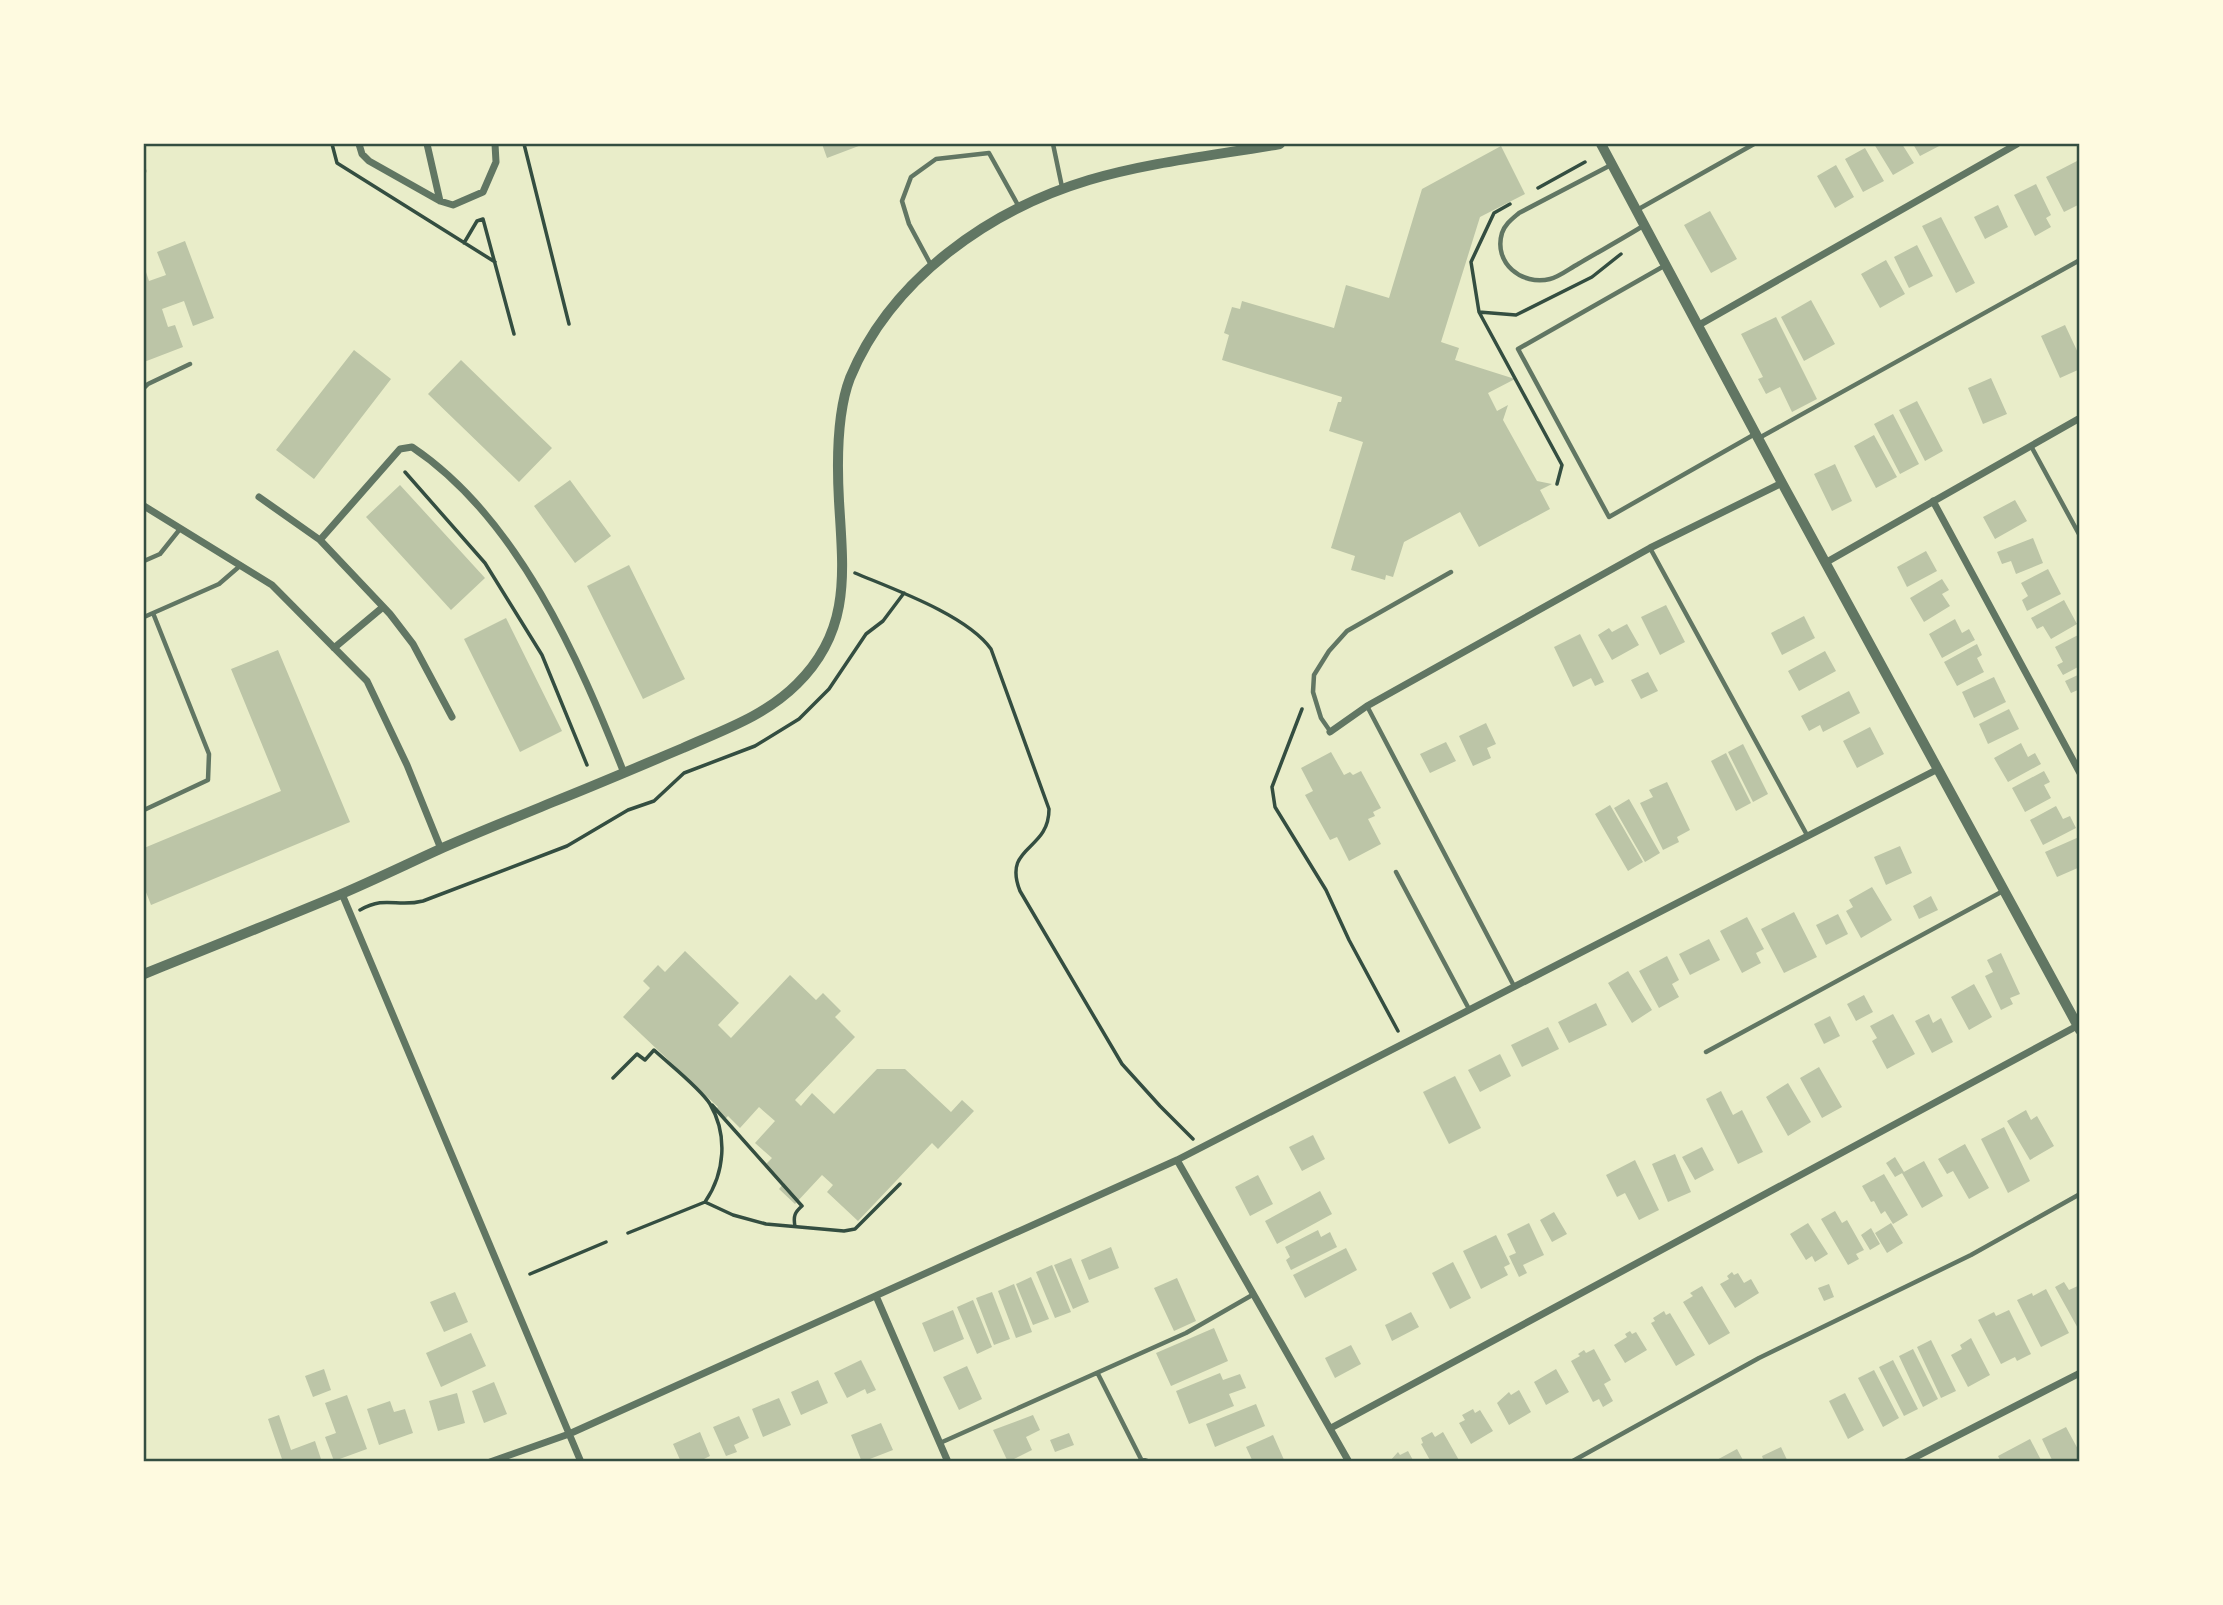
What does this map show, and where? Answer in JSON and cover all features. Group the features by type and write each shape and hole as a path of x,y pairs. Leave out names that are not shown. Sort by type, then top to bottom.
{"street":[{"path":"359,144 362,154 369,161 440,201 453,205 483,192 496,162 495,144"},
{"path":"427,144 440,201"},
{"path":"144,974 342,894 760,713 797,684 817,659 833,628 841,604 843,568 838,455 849,381 884,319 932,266 984,227 1019,207 1062,189 1122,172 1280,144"},
{"path":"1331,1428 2078,1028 1601,144"},
{"path":"1699,326 2017,144"},
{"path":"1825,563 2080,418"},
{"path":"320,540 400,449 412,447 425,456 471,498 502,536 552,614 586,678 624,773"},
{"path":"1331,732 1367,706 1650,548 1782,483"},
{"path":"259,497 320,540 383,607 412,644 452,717"},
{"path":"1933,501 2080,773"},
{"path":"144,506 272,585 367,681 407,765 441,849"},
{"path":"334,648 383,607"},
{"path":"490,1461 569,1434 1177,1160 1938,769"},
{"path":"342,894 581,1461"},
{"path":"1177,1160 1349,1461"},
{"path":"876,1296 948,1461"},
{"path":"1906,1461 2080,1373"}],"lane":[{"path":"1053,144 1062,189"},
{"path":"1637,211 1754,144"},
{"path":"932,266 909,224 902,201 911,177 936,159 989,153 1019,207"},
{"path":"1612,165 1519,213 1507,223 1502,234 1501,247 1506,262 1515,274 1528,280 1551,279 1645,225"},
{"path":"1666,265 1518,349 1609,517 2080,260"},
{"path":"144,388 190,365"},
{"path":"2031,445 2080,536"},
{"path":"144,561 160,554 180,529"},
{"path":"1650,548 1808,836"},
{"path":"144,617 219,584 241,564"},
{"path":"1331,732 1321,718 1313,692 1314,676 1329,652 1347,631 1451,572"},
{"path":"144,810 208,780 209,754 153,613"},
{"path":"1367,706 1514,987"},
{"path":"1396,872 1469,1010"},
{"path":"1706,1052 2004,890"},
{"path":"1571,1461 1759,1358 1970,1255 2080,1194"},
{"path":"940,1443 1186,1333 1254,1293"},
{"path":"1098,1374 1141,1459 1150,1461"}],"path":[{"path":"332,144 337,163 495,262"},
{"path":"524,144 569,324"},
{"path":"1528,194 1585,162"},
{"path":"1517,200 1494,213 1471,262 1479,312 1562,465 1557,484"},
{"path":"464,243 477,221 483,219 514,334"},
{"path":"405,472 493,575 542,655 587,765"},
{"path":"843,568 904,593 958,622 977,634 991,649 1049,809 1047,829 1017,863 1014,872 1020,891 1122,1064 1202,1147"},
{"path":"351,915 380,901 411,904 423,901 567,846 628,810 654,801 684,773 755,746 799,719 829,689 866,634 883,621 904,593"},
{"path":"1302,709 1272,787 1275,807 1326,890 1349,940 1398,1031"},
{"path":"613,1078 637,1054 645,1060 654,1050 709,1102 802,1206 795,1212 795,1226"},
{"path":"628,1233 705,1202 719,1176 722,1153 720,1127 709,1102"},
{"path":"705,1202 733,1215 766,1224 844,1231 855,1229 900,1184"},
{"path":"530,1274 606,1242"}],"building":[{"path":"822,144 864,144 827,158"},
{"path":"1874,144 1902,144 1914,163 1893,175"},
{"path":"1913,144 1943,144 1920,156"},
{"path":"1501,146 1525,194 1480,217 1441,342 1459,348 1455,360 1515,379 1488,393 1497,411 1508,405 1503,420 1537,481 1552,484 1540,490 1550,509 1479,547 1460,512 1404,542 1393,577 1386,575 1385,580 1351,570 1355,556 1331,548 1363,442 1329,431 1342,397 1222,360 1229,335 1224,333 1232,307 1240,309 1242,301 1334,328 1346,285 1389,298 1422,189"},
{"path":"1865,148 1884,181 1863,192 1845,159"},
{"path":"2077,161 2080,166 2080,204 2064,212 2046,177"},
{"path":"1836,165 1854,197 1835,208 1817,176"},
{"path":"2036,184 2051,215 2046,218 2051,227 2035,236 2014,195"},
{"path":"1998,205 2008,227 1985,239 1974,217"},
{"path":"1710,211 1737,259 1711,273 1684,225"},
{"path":"1941,217 1975,283 1956,293 1922,226"},
{"path":"185,241 214,318 193,326 184,301 162,309 168,327 175,325 183,347 144,362 144,266 149,281 166,275 157,252"},
{"path":"1917,245 1933,276 1909,288 1894,257"},
{"path":"1886,260 1905,294 1880,308 1861,274"},
{"path":"1811,300 1835,344 1804,361 1781,317"},
{"path":"1776,317 1817,399 1792,412 1780,387 1766,394 1758,379 1763,377 1741,334"},
{"path":"2065,325 2080,357 2080,369 2060,378 2041,336"},
{"path":"354,350 391,379 314,479 276,450"},
{"path":"461,360 552,448 519,482 428,394"},
{"path":"1991,378 2007,414 1983,424 1968,388"},
{"path":"1917,401 1943,451 1925,461 1899,410"},
{"path":"1893,414 1919,464 1900,474 1874,424"},
{"path":"1874,435 1897,477 1876,488 1854,446"},
{"path":"1835,464 1852,501 1832,511 1814,474"},
{"path":"570,480 611,536 575,563 534,506"},
{"path":"400,485 485,578 451,610 366,517"},
{"path":"2015,500 2027,521 1995,539 1983,517"},
{"path":"2033,538 2043,563 2016,574 2011,561 2002,564 1997,552"},
{"path":"1926,551 1937,571 1907,587 1897,567"},
{"path":"629,565 685,679 643,699 587,586"},
{"path":"2048,569 2061,594 2027,611 2022,600 2028,596 2021,583"},
{"path":"1942,579 1949,590 1942,594 1950,606 1924,622 1910,598"},
{"path":"2064,600 2077,624 2051,639 2043,626 2037,629 2031,618"},
{"path":"1666,605 1685,642 1660,655 1641,617"},
{"path":"1804,616 1815,638 1782,655 1771,633"},
{"path":"506,618 562,731 520,752 464,639"},
{"path":"1955,619 1962,633 1969,629 1975,640 1942,658 1929,634"},
{"path":"1627,624 1639,645 1612,660 1598,635 1609,628 1612,632"},
{"path":"1580,634 1604,682 1595,686 1591,678 1573,687 1554,647"},
{"path":"2080,634 2080,666 2063,675 2057,665 2063,662 2055,647"},
{"path":"1977,644 1982,655 1977,658 1984,672 1957,686 1944,662"},
{"path":"278,650 350,822 151,905 144,887 144,848 281,791 231,669"},
{"path":"1825,651 1836,671 1799,691 1788,671"},
{"path":"1648,672 1658,691 1641,699 1631,680"},
{"path":"2080,674 2080,689 2071,693 2065,681"},
{"path":"1994,677 2006,702 1974,718 1962,692"},
{"path":"1849,691 1860,713 1823,732 1820,725 1809,731 1801,716"},
{"path":"2009,709 2019,729 1988,744 1979,724"},
{"path":"1486,723 1496,744 1487,748 1491,758 1473,766 1459,736"},
{"path":"1870,727 1884,754 1857,768 1843,741"},
{"path":"1446,742 1456,761 1430,773 1420,754"},
{"path":"2021,743 2028,757 2035,753 2041,764 2008,782 1994,758"},
{"path":"1743,744 1768,794 1753,802 1728,752"},
{"path":"1331,752 1344,775 1361,771 1381,808 1373,812 1375,816 1368,819 1381,844 1349,861 1337,837 1330,840 1305,795 1313,791 1301,768"},
{"path":"1726,753 1751,803 1736,811 1711,761"},
{"path":"2044,771 2050,782 2044,785 2051,798 2025,812 2012,788"},
{"path":"1667,782 1690,830 1677,837 1679,842 1663,850 1640,803 1653,797 1649,790"},
{"path":"1629,799 1660,853 1645,862 1614,808"},
{"path":"1610,805 1643,862 1628,871 1595,814"},
{"path":"2056,806 2063,819 2070,816 2076,828 2043,845 2030,820"},
{"path":"2079,837 2080,867 2057,877 2045,852"},
{"path":"1900,846 1912,873 1886,885 1874,857"},
{"path":"1872,887 1892,920 1861,938 1846,911 1853,907 1849,900"},
{"path":"1931,896 1938,910 1919,919 1913,906"},
{"path":"1794,912 1817,957 1784,973 1761,929"},
{"path":"1838,914 1848,934 1826,945 1816,925"},
{"path":"1747,917 1764,949 1756,953 1761,963 1742,973 1720,931"},
{"path":"1709,939 1720,960 1690,975 1679,954"},
{"path":"685,951 739,1003 718,1025 731,1038 790,975 816,1000 823,993 841,1011 835,1017 855,1037 795,1100 801,1106 812,1093 834,1114 877,1069 905,1069 951,1112 962,1100 974,1111 938,1149 932,1143 858,1221 827,1192 833,1185 822,1175 795,1204 779,1189 784,1183 765,1165 772,1158 755,1143 775,1121 759,1107 740,1128 728,1116 725,1119 715,1110 718,1107 623,1017 650,988 643,981 658,965 665,972"},
{"path":"2001,953 2020,994 2010,998 2013,1004 2001,1010 1985,976 1993,972 1987,960"},
{"path":"1667,956 1679,980 1672,984 1679,997 1659,1008 1639,971"},
{"path":"1628,971 1652,1010 1632,1023 1608,983"},
{"path":"1974,984 1992,1017 1969,1030 1951,997"},
{"path":"1864,995 1873,1012 1856,1021 1847,1004"},
{"path":"1596,1003 1607,1025 1569,1043 1558,1022"},
{"path":"1893,1014 1915,1054 1887,1069 1872,1041 1877,1038 1870,1026"},
{"path":"1929,1014 1933,1023 1941,1018 1953,1042 1932,1053 1915,1021"},
{"path":"1830,1016 1840,1036 1824,1044 1814,1024"},
{"path":"1548,1027 1559,1049 1522,1067 1511,1045"},
{"path":"1500,1054 1511,1076 1480,1092 1468,1070"},
{"path":"1819,1067 1842,1107 1822,1118 1800,1078"},
{"path":"1455,1076 1481,1128 1449,1144 1423,1092"},
{"path":"1788,1083 1811,1122 1788,1136 1766,1097"},
{"path":"1721,1091 1733,1115 1742,1110 1763,1152 1738,1164 1706,1099"},
{"path":"2026,1110 2031,1120 2037,1116 2054,1146 2030,1160 2007,1121"},
{"path":"2004,1127 2030,1181 2008,1193 1981,1139"},
{"path":"1313,1135 1325,1159 1302,1171 1289,1147"},
{"path":"1965,1144 1989,1188 1969,1199 1953,1171 1947,1174 1938,1159"},
{"path":"1702,1147 1714,1170 1695,1180 1682,1157"},
{"path":"1675,1154 1691,1192 1668,1202 1652,1164"},
{"path":"1895,1157 1904,1172 1895,1177 1886,1163"},
{"path":"1635,1160 1659,1210 1639,1220 1625,1193 1617,1197 1606,1175"},
{"path":"1924,1161 1943,1196 1922,1208 1902,1173"},
{"path":"1884,1174 1908,1215 1893,1224 1885,1211 1881,1214 1874,1201 1871,1202 1862,1186"},
{"path":"1258,1175 1273,1204 1250,1216 1235,1187"},
{"path":"1320,1191 1332,1214 1277,1244 1265,1221"},
{"path":"1835,1211 1842,1223 1847,1220 1864,1250 1856,1254 1859,1259 1848,1265 1821,1219"},
{"path":"1554,1212 1567,1234 1552,1242 1540,1220"},
{"path":"1529,1223 1544,1255 1523,1265 1527,1273 1519,1277 1509,1256 1516,1253 1507,1234"},
{"path":"1808,1223 1828,1254 1815,1262 1812,1256 1806,1260 1790,1234"},
{"path":"1891,1223 1903,1243 1887,1253 1875,1233"},
{"path":"1871,1228 1880,1244 1870,1250 1861,1235"},
{"path":"1318,1230 1321,1237 1330,1232 1337,1247 1291,1270 1286,1260 1290,1257 1285,1247"},
{"path":"1496,1235 1510,1264 1504,1267 1508,1275 1481,1289 1463,1251"},
{"path":"1111,1247 1119,1268 1089,1280 1081,1260"},
{"path":"1346,1248 1357,1270 1305,1298 1293,1275"},
{"path":"1071,1258 1089,1302 1073,1309 1054,1265"},
{"path":"1453,1262 1471,1298 1450,1309 1432,1273"},
{"path":"1052,1265 1071,1312 1055,1318 1036,1272"},
{"path":"1732,1272 1734,1275 1738,1273 1744,1283 1751,1279 1759,1293 1735,1308 1720,1284 1729,1279 1727,1276"},
{"path":"1031,1277 1049,1319 1033,1325 1016,1284"},
{"path":"1177,1278 1196,1321 1174,1331 1154,1288"},
{"path":"2064,1282 2069,1290 2080,1285 2080,1332 2055,1287"},
{"path":"1014,1284 1032,1332 1016,1338 998,1291"},
{"path":"1829,1284 1834,1297 1824,1301 1818,1288"},
{"path":"1702,1286 1730,1333 1709,1345 1683,1302 1693,1296 1690,1293"},
{"path":"2046,1289 2069,1333 2041,1347 2017,1300"},
{"path":"455,1292 468,1322 444,1332 430,1302"},
{"path":"992,1292 1010,1339 994,1345 976,1298"},
{"path":"973,1300 992,1347 977,1354 957,1307"},
{"path":"953,1310 964,1339 934,1352 922,1323"},
{"path":"2009,1310 2031,1354 2017,1361 2015,1357 2001,1364 1978,1320 1994,1312 1996,1316"},
{"path":"1664,1311 1666,1315 1670,1313 1695,1355 1676,1366 1651,1323 1655,1321 1653,1318"},
{"path":"1411,1312 1419,1327 1392,1341 1385,1325"},
{"path":"1214,1328 1228,1361 1171,1386 1156,1353"},
{"path":"1630,1331 1632,1334 1636,1332 1647,1350 1625,1363 1614,1345 1627,1337 1625,1334"},
{"path":"471,1333 486,1366 441,1387 426,1353"},
{"path":"1971,1338 1990,1375 1968,1387 1951,1355 1962,1349 1960,1345"},
{"path":"1931,1340 1956,1391 1941,1398 1917,1347"},
{"path":"1351,1345 1361,1364 1335,1378 1325,1358"},
{"path":"1594,1349 1611,1380 1604,1384 1613,1401 1603,1407 1599,1399 1593,1402 1571,1361 1584,1350 1586,1353"},
{"path":"1913,1349 1938,1399 1923,1407 1899,1356"},
{"path":"861,1360 876,1390 867,1394 865,1389 847,1398 834,1373"},
{"path":"1893,1360 1918,1409 1904,1416 1879,1367"},
{"path":"967,1366 982,1399 959,1410 943,1377"},
{"path":"324,1369 331,1390 313,1397 305,1376"},
{"path":"1556,1369 1569,1392 1546,1405 1534,1382"},
{"path":"1874,1370 1899,1418 1883,1427 1858,1378"},
{"path":"1220,1373 1223,1380 1240,1374 1246,1388 1229,1394 1234,1406 1189,1424 1176,1391"},
{"path":"818,1380 828,1403 801,1415 791,1392"},
{"path":"494,1382 507,1414 484,1423 472,1391"},
{"path":"1519,1390 1531,1412 1509,1425 1497,1403 1509,1392 1511,1395"},
{"path":"457,1393 465,1423 438,1431 429,1401"},
{"path":"1845,1393 1864,1430 1848,1439 1829,1401"},
{"path":"347,1395 367,1449 334,1461 325,1437 336,1433 325,1403"},
{"path":"779,1398 791,1425 763,1437 752,1409"},
{"path":"390,1401 394,1412 405,1409 413,1433 379,1445 367,1409"},
{"path":"1256,1404 1265,1426 1215,1447 1206,1424"},
{"path":"1473,1409 1475,1413 1480,1410 1493,1431 1471,1444 1459,1423 1465,1420 1462,1415"},
{"path":"279,1415 291,1450 315,1441 322,1462 283,1462 268,1419"},
{"path":"1033,1415 1040,1430 1026,1437 1032,1450 1008,1462 993,1430"},
{"path":"739,1416 749,1438 734,1445 737,1452 726,1456 713,1427"},
{"path":"881,1423 893,1450 862,1462 851,1435"},
{"path":"2066,1427 2080,1457 2072,1462 2053,1462 2042,1439"},
{"path":"700,1432 710,1456 698,1462 681,1462 673,1444"},
{"path":"1432,1432 1435,1437 1443,1432 1460,1462 1431,1462 1421,1444 1421,1438"},
{"path":"1069,1433 1074,1445 1055,1452 1050,1440"},
{"path":"1273,1435 1285,1462 1253,1462 1246,1447"},
{"path":"2030,1439 2042,1462 2001,1462 1998,1456"},
{"path":"1781,1447 1788,1462 1764,1462 1762,1456"},
{"path":"1737,1449 1744,1462 1713,1462"},
{"path":"1408,1451 1414,1462 1389,1462 1398,1452 1400,1455"}]}
